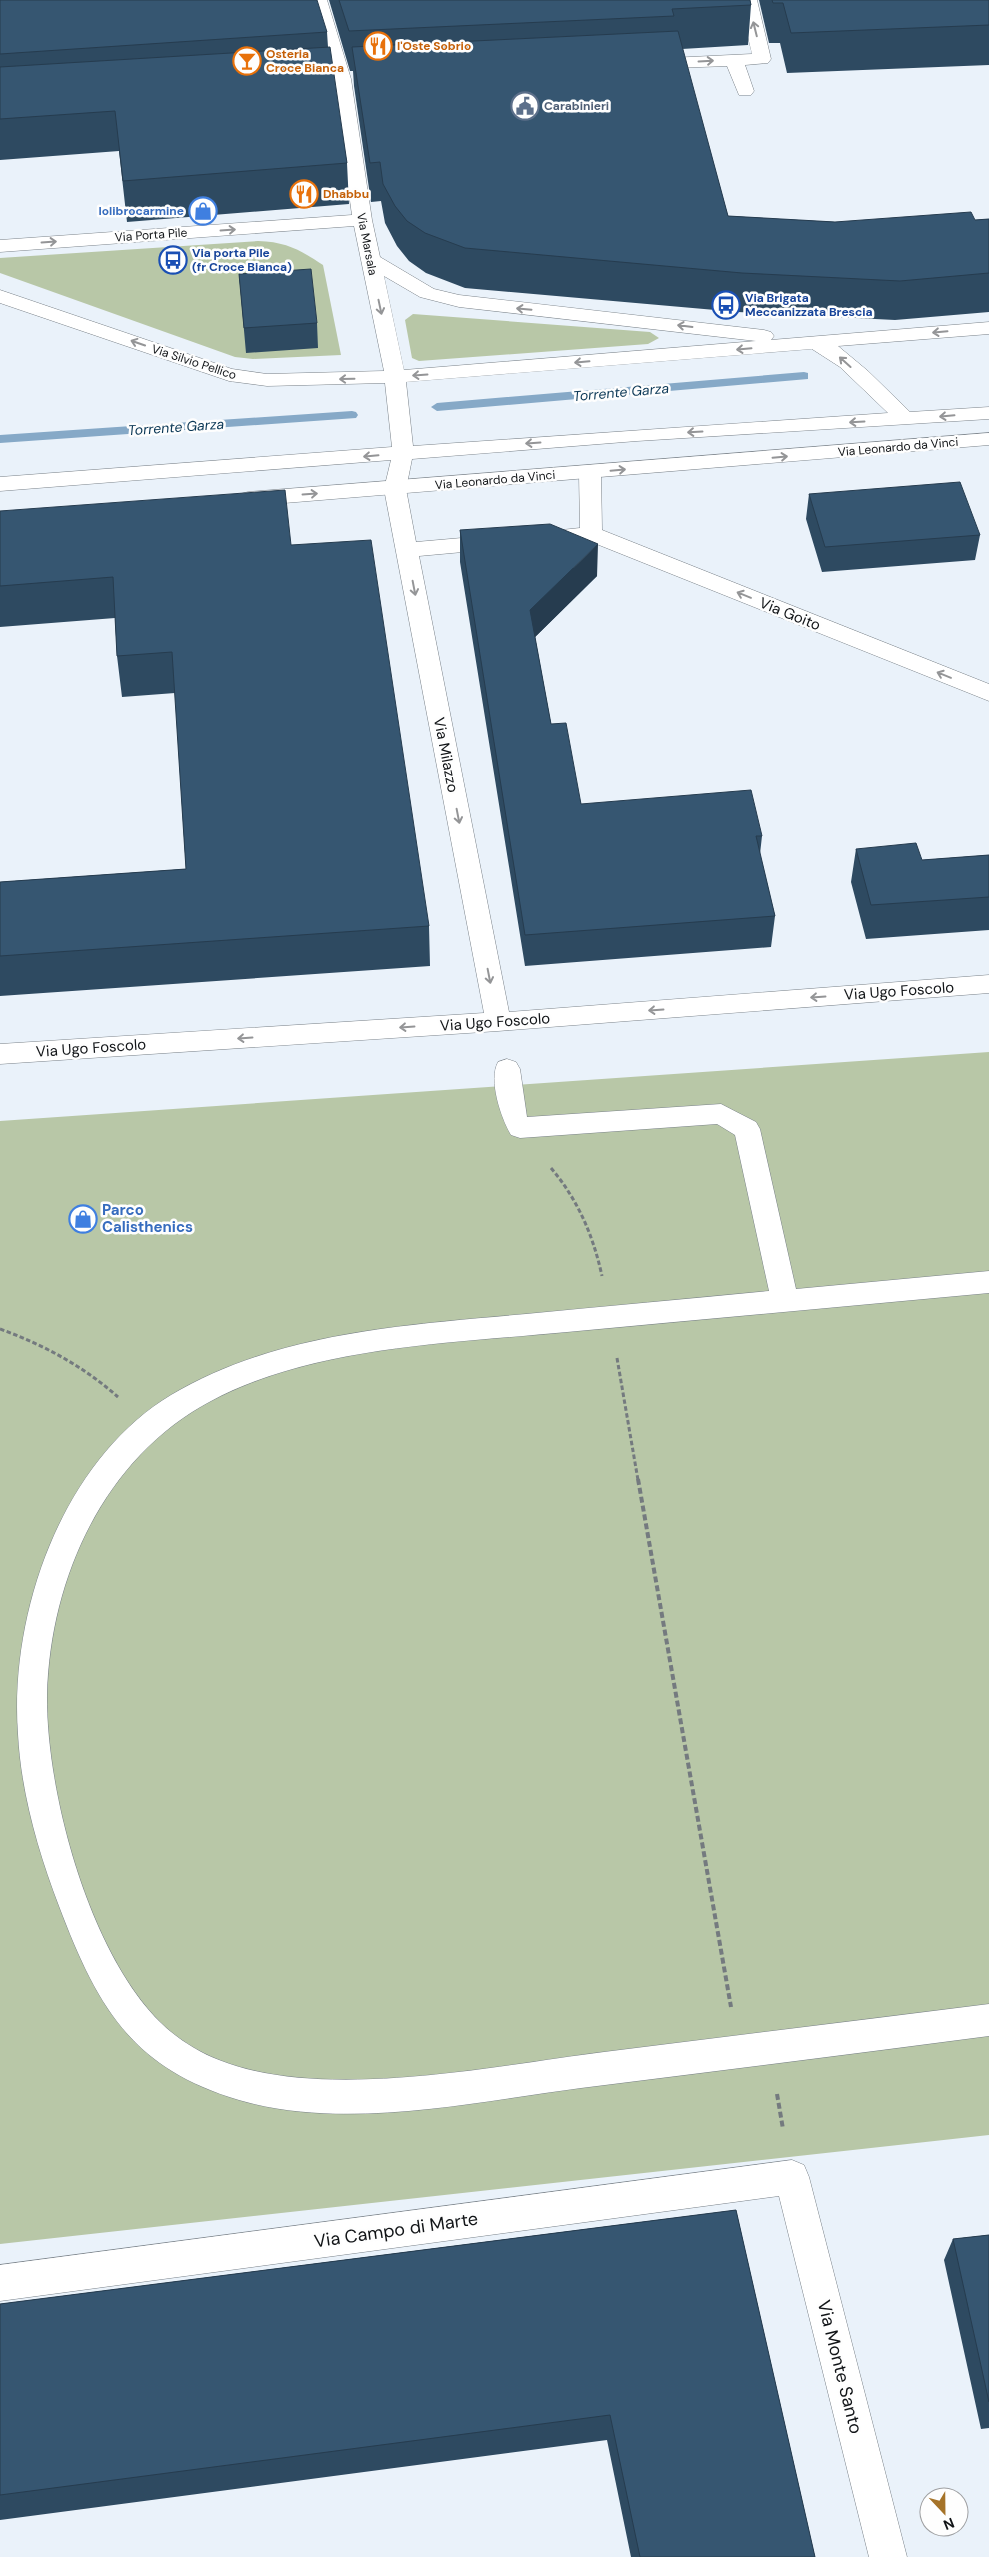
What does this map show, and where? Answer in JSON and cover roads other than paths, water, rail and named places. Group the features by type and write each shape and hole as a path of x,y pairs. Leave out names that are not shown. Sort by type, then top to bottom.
{"street":[{"name":"Via Marsala","path":"318,0 349,79 362,220 396,377 403,453 395,488"},
{"path":"634,65 762,59 748,0"},
{"path":"734,60 745,92"},
{"path":"323,80 349,79"},
{"name":"Via Porta Pile","path":"0,246 362,220"},
{"path":"370,260 427,293 459,301 821,343 841,358 906,419"},
{"name":"Via Silvio Pellico","path":"0,296 247,379 396,377"},
{"path":"396,377 989,328"},
{"path":"0,484 637,435 989,413"},
{"name":"Via Leonardo da Vinci","path":"229,500 989,439"},
{"path":"590,472 591,534"},
{"name":"Via Milazzo","path":"395,488 498,1022"},
{"name":"Via Goito","path":"407,550 591,534 989,693"},
{"name":"Via Ugo Foscolo","path":"0,1054 498,1022 989,984"},
{"path":"507,1069 513,1115 520,1128 721,1114 747,1129 785,1301"},
{"path":"989,1282 397,1337 325,1350 264,1365 202,1390 149,1426 110,1467 79,1514 58,1561 41,1621 35,1675 33,1730 41,1793 56,1853 75,1908 97,1959 122,2002 156,2042 207,2073 268,2091 332,2097 406,2094 989,2020"},
{"name":"Via Campo di Marte","path":"0,2283 792,2177"},
{"name":"Via Monte Santo","path":"792,2177 888,2557"}],"waterway":[{"name":"Torrente Garza","path":"437,407 804,376"},
{"name":"Torrente Garza","path":"0,439 352,415"}],"place":[{"name":"l'Oste Sobrio","path":"378,46"},
{"name":"Osteria Croce Bianca","path":"247,61"},
{"name":"Carabinieri","path":"525,106"},
{"name":"Dhabbu","path":"304,194"},
{"name":"Iolibrocarmine","path":"203,211"},
{"name":"Via porta Pile (fr Croce Bianca)","path":"173,260"},
{"name":"Via Brigata Meccanizzata Brescia","path":"726,305"},
{"name":"Parco Calisthenics","path":"83,1219"}]}
